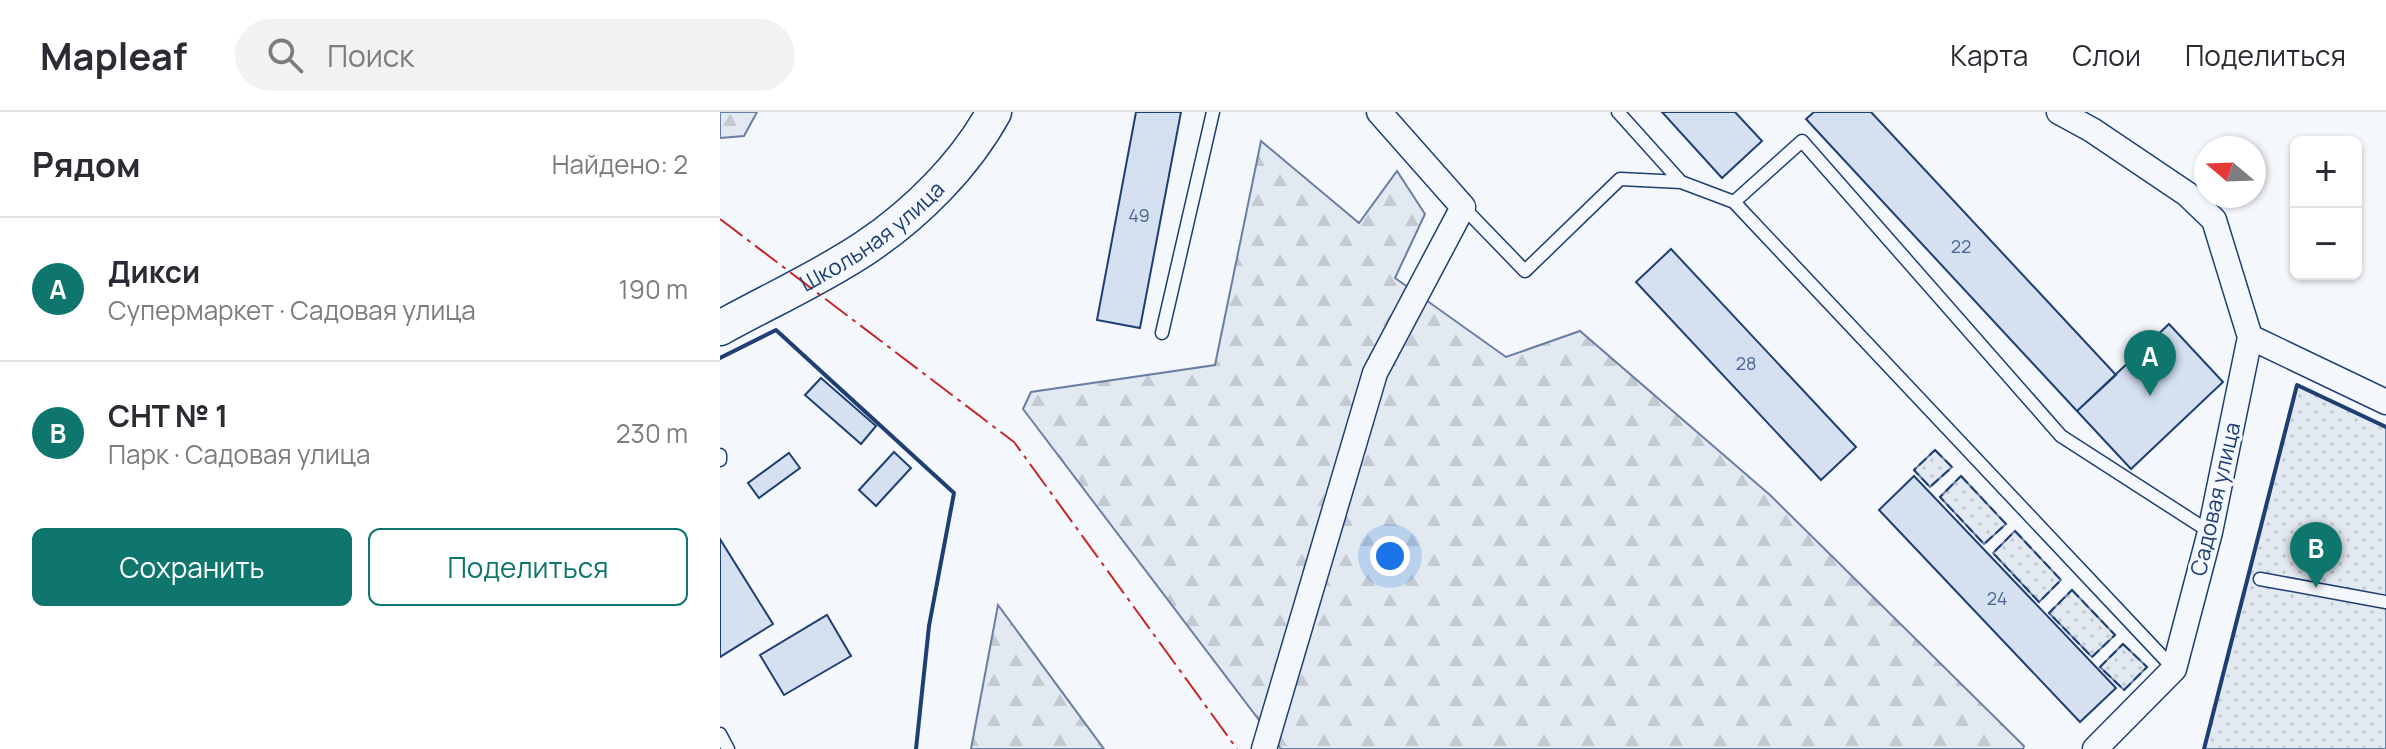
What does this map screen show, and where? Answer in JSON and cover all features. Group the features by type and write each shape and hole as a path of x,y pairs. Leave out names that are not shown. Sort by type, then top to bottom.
{"street":[{"name":"Школьная улица","path":"720,328 865,248 949,175 994,112"},
{"path":"1264,749 1375,373 1463,207 1379,112"},
{"path":"2059,112 2093,121"},
{"name":"Садовая улица","path":"2093,121 2187,194 2214,220 2250,337 2210,532 2174,669 2095,749"},
{"path":"2250,337 2386,402"}],"lane":[{"path":"1162,333 1213,112"},
{"path":"1618,112 1681,182"},
{"path":"1734,202 1802,141 2061,436 2210,532"},
{"path":"1463,207 1525,271 1620,179 1681,182 1734,202 2174,669"},
{"path":"2260,579 2386,602"},
{"path":"720,734 728,749"}],"green space":[{"path":"720,112 757,112 744,136 720,138"},
{"path":"1261,141 1359,223 1397,171 1425,214 1395,278 1506,357 1580,331 1770,495 2024,746 2023,749 1281,749 1023,409 1031,392 1215,365"},
{"path":"2297,385 2386,427 2386,749 2204,749"},
{"path":"1935,450 1952,467 1930,487 1914,470"},
{"path":"1961,476 2006,524 1984,544 1940,497"},
{"path":"2015,531 2061,580 2039,602 1993,553"},
{"path":"2072,590 2115,635 2092,657 2049,613"},
{"path":"998,605 1104,749 971,749"},
{"path":"2123,644 2147,667 2124,690 2100,667"}],"building":[{"path":"1136,112 1181,112 1140,328 1097,320"},
{"path":"1662,112 1735,112 1762,141 1722,178"},
{"path":"1814,112 1871,112 2116,375 2077,411 1806,119"},
{"path":"1671,249 1856,447 1821,480 1636,282"},
{"path":"2169,324 2223,382 2131,469 2077,411"},
{"path":"821,378 876,426 861,444 805,395"},
{"path":"894,452 911,468 876,506 859,490"},
{"path":"789,453 800,468 759,498 748,483"},
{"path":"1914,476 2116,688 2080,722 1879,510"},
{"path":"720,539 773,624 720,657"},
{"path":"827,615 851,656 784,695 760,655"}],"fence":[{"path":"1935,450 1952,467 1930,487 1914,470 1935,450"},
{"path":"1961,476 2006,524 1984,544 1940,497 1961,476"},
{"path":"2015,531 2061,580 2039,602 1993,553 2015,531"},
{"path":"2072,590 2115,635 2092,657 2049,613 2072,590"},
{"path":"2123,644 2147,667 2124,690 2100,667 2123,644"}],"wall":[{"path":"720,358 776,330 954,493 929,626 916,749"},
{"path":"2204,749 2297,385 2386,427"}],"power":[{"path":"720,219 1014,442 1237,749"}],"place":[{"name":"Дикси","path":"2150,396"},
{"name":"СНТ № 1","path":"2316,588"}]}
